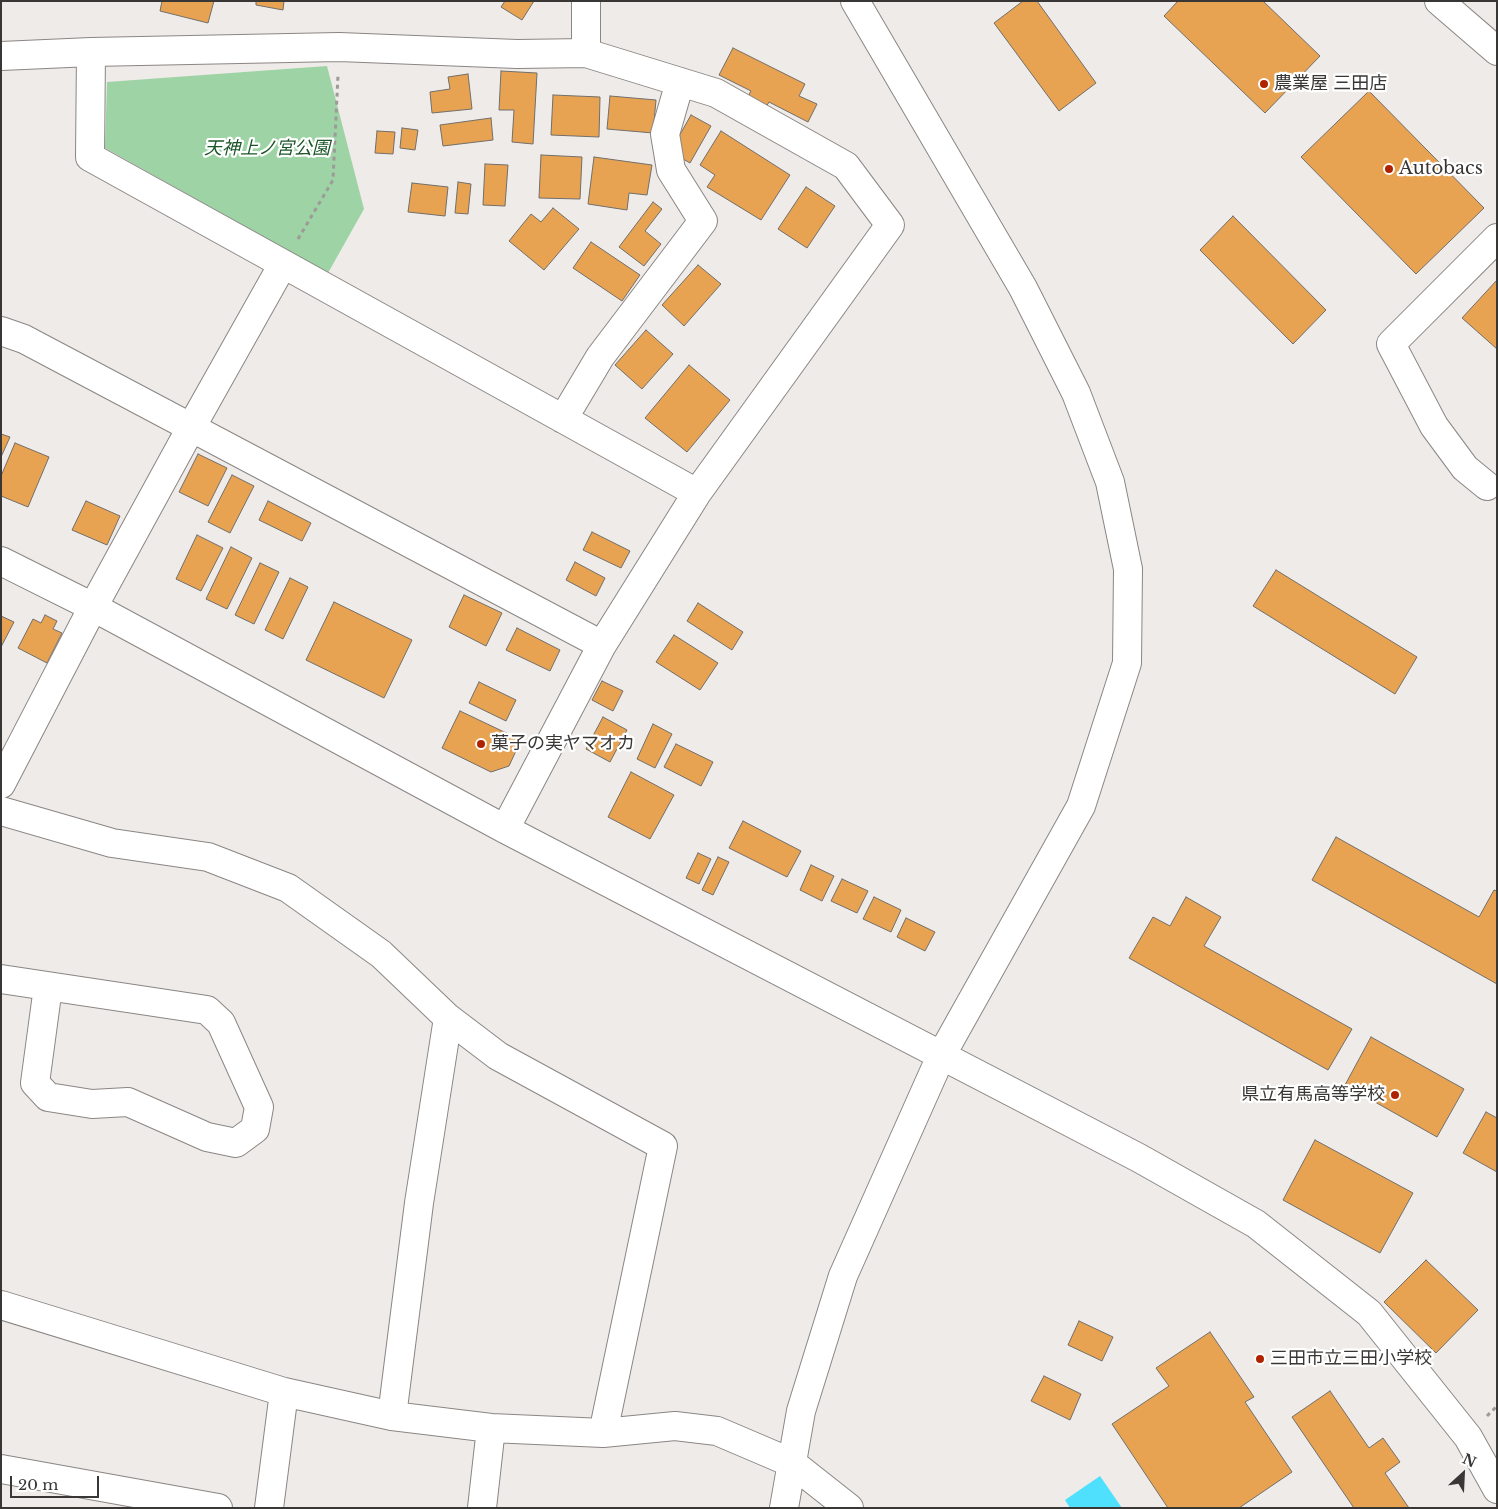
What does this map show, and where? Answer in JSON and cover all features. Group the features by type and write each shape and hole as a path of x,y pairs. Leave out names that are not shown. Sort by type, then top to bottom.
{"street":[{"path":"586,1 586,53"},
{"path":"784,1508 802,1411 843,1276 941,1056 1081,806 1127,663 1128,569 1110,482 1076,393 1023,288 855,1"},
{"path":"1438,1 1497,51"},
{"path":"1,56 91,52 339,47 517,54 586,53 716,93 846,166 890,225 697,493 602,644 505,829"},
{"path":"91,52 90,157 697,493"},
{"path":"563,419 600,357 703,221 671,170 665,134 680,82"},
{"path":"1487,486 1465,468 1434,426 1391,344 1497,238"},
{"path":"1,784 93,607 283,264"},
{"path":"1,331 24,339 192,426 602,644"},
{"path":"1,561 93,607 505,829 1139,1158 1256,1224 1369,1313 1468,1437 1497,1489"},
{"path":"1,811 112,843 208,857 288,888 381,954 448,1018 498,1056 663,1146 603,1433"},
{"path":"1,979 208,1010 221,1023 259,1107 255,1129 236,1143 207,1137 128,1102 92,1104 48,1097 35,1082 48,987"},
{"path":"392,1416 419,1203 448,1018"},
{"path":"1,1305 284,1392 392,1416 491,1428 603,1433 676,1426 717,1431 792,1463 849,1508"},
{"path":"269,1508 284,1392"},
{"path":"482,1508 491,1428"},
{"path":"1,1469 218,1508"}],"path":[{"path":"283,264 333,180 339,47"}],"green space":[{"name":"天神上ノ宮公園","path":"327,66 364,209 328,273 105,148 107,82"}],"water":[{"path":"1100,1476 1122,1508 1070,1508 1065,1500"}],"building":[{"path":"162,1 214,1 208,23 160,11"},
{"path":"256,1 284,1 283,10 256,5"},
{"path":"505,1 534,1 522,20 501,7"},
{"path":"1023,1 1037,1 1096,83 1059,111 994,23"},
{"name":"農業屋 三田店","path":"1178,1 1263,1 1320,56 1265,113 1164,16"},
{"path":"733,48 805,84 799,96 817,104 808,122 769,102 766,107 747,98 751,91 719,75"},
{"path":"501,71 537,73 533,144 512,142 514,110 499,110"},
{"path":"468,74 472,109 432,113 430,92 450,89 448,77"},
{"path":"1369,91 1484,208 1416,274 1301,157"},
{"path":"553,95 600,97 599,137 551,135"},
{"path":"610,96 656,100 653,133 607,129"},
{"path":"691,115 711,126 690,163 678,156 678,138"},
{"path":"491,118 493,140 443,146 440,125"},
{"path":"402,128 418,130 415,150 400,148"},
{"path":"377,131 395,132 393,154 375,153"},
{"path":"721,131 790,175 761,220 707,187 715,175 700,165"},
{"path":"541,155 582,157 580,199 539,198"},
{"path":"594,157 652,165 647,195 629,193 627,210 588,204"},
{"path":"485,164 508,165 505,206 483,205"},
{"path":"458,182 471,184 468,214 455,213"},
{"path":"412,183 448,187 445,216 408,212"},
{"path":"806,187 835,206 807,248 778,229"},
{"path":"653,202 662,209 645,231 661,244 644,266 619,247"},
{"path":"553,208 579,229 544,270 509,241 531,214 541,222"},
{"path":"1233,216 1326,310 1293,344 1200,250"},
{"path":"591,242 640,275 622,301 573,268"},
{"path":"698,265 721,284 684,326 662,305"},
{"path":"1497,280 1497,349 1462,318"},
{"path":"646,330 673,354 642,389 615,365"},
{"path":"689,365 730,400 687,452 645,418"},
{"path":"1,434 10,437 1,457"},
{"path":"15,443 49,457 28,507 1,496 1,476"},
{"path":"198,454 227,468 208,506 179,492"},
{"path":"232,475 254,486 230,533 208,522"},
{"path":"86,501 120,516 107,545 72,530"},
{"path":"268,501 311,523 302,541 259,520"},
{"path":"592,532 630,551 621,568 583,550"},
{"path":"197,535 223,548 201,591 176,579"},
{"path":"231,547 252,558 227,609 206,599"},
{"path":"575,562 605,578 596,596 566,580"},
{"path":"260,563 279,572 254,624 235,615"},
{"path":"1276,570 1417,657 1395,694 1253,606"},
{"path":"290,578 308,587 283,639 265,630"},
{"path":"464,595 502,613 486,646 449,627"},
{"path":"334,602 412,640 384,698 306,660"},
{"path":"698,603 743,632 732,650 687,621"},
{"path":"45,615 57,621 53,629 62,633 47,663 18,648 33,619 41,623"},
{"path":"1,616 14,622 1,647"},
{"path":"517,628 560,650 550,671 506,650"},
{"path":"674,635 718,663 700,690 656,662"},
{"path":"602,681 623,691 613,711 592,700"},
{"path":"479,682 516,700 506,721 469,703"},
{"name":"菓子の実ヤマオカ","path":"460,711 521,740 509,766 491,772 442,748"},
{"path":"603,717 627,730 610,762 586,749"},
{"path":"653,724 672,734 655,768 637,759"},
{"path":"676,744 713,762 701,786 664,767"},
{"path":"631,772 674,795 650,839 608,817"},
{"path":"743,821 801,851 787,877 729,848"},
{"path":"1336,837 1479,917 1494,890 1497,891 1497,984 1312,880"},
{"path":"698,853 711,859 699,884 686,878"},
{"path":"718,857 729,862 713,895 702,890"},
{"path":"811,865 834,876 822,901 800,890"},
{"path":"842,879 868,891 857,913 831,901"},
{"path":"874,897 901,910 891,932 863,919"},
{"path":"1186,897 1221,917 1204,946 1352,1029 1328,1070 1129,958 1153,917 1170,926"},
{"path":"906,918 935,932 925,951 897,937"},
{"path":"1371,1037 1464,1089 1437,1137 1345,1085"},
{"path":"1486,1112 1497,1118 1497,1172 1463,1153"},
{"path":"1315,1140 1413,1193 1380,1253 1283,1200"},
{"path":"1426,1260 1478,1310 1436,1353 1384,1302"},
{"path":"1079,1321 1113,1337 1102,1361 1068,1345"},
{"path":"1210,1332 1254,1397 1245,1402 1292,1472 1239,1508 1168,1508 1112,1424 1169,1386 1156,1368"},
{"path":"1044,1376 1081,1394 1070,1420 1031,1401"},
{"path":"1330,1391 1369,1448 1383,1438 1400,1462 1385,1473 1409,1508 1354,1508 1292,1417"}],"place":[{"name":"農業屋 三田店","path":"1264,84"},
{"name":"Autobacs","path":"1389,169"},
{"name":"菓子の実ヤマオカ","path":"481,744"},
{"name":"県立有馬高等学校","path":"1395,1095"},
{"name":"三田市立三田小学校","path":"1260,1359"}]}
